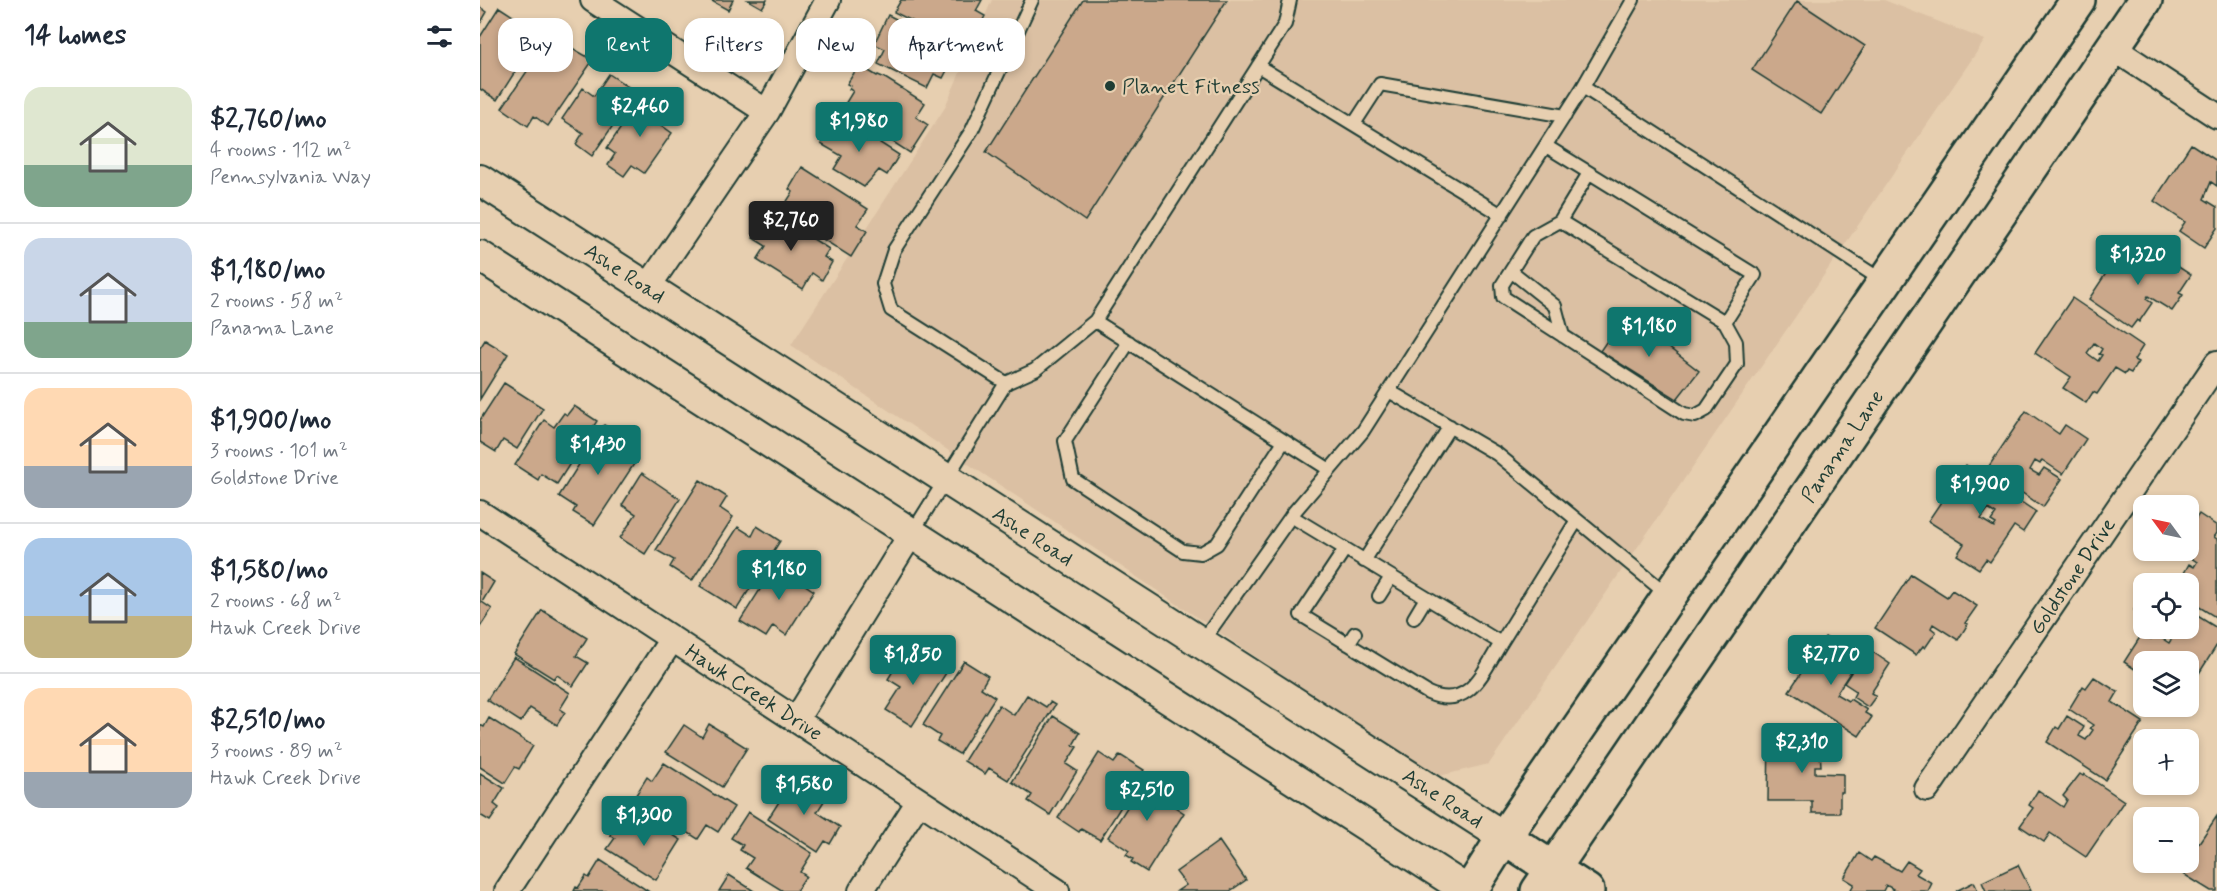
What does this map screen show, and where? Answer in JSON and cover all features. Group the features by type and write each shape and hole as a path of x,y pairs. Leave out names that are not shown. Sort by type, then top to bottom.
{"main road":[{"path":"1469,891 1669,595 2078,0"},
{"path":"2113,48 2117,19 2115,0"},
{"name":"Panama Lane","path":"1545,880 2145,0"},
{"name":"Ashe Road","path":"1504,837 1545,880 1587,891"}],"street":[{"path":"593,0 767,112"},
{"path":"648,287 767,112 828,0"},
{"path":"2113,48 2217,116"},
{"name":"Ashe Road","path":"480,180 1504,837"},
{"path":"480,256 1469,891"},
{"name":"Goldstone Drive","path":"1927,789 2217,363"},
{"name":"Hawk Creek Drive","path":"480,513 1057,891"},
{"path":"796,720 911,534"},
{"path":"507,891 672,639"},
{"path":"861,891 920,801"}],"lane":[{"path":"1006,383 891,310 883,284 894,250 972,130 1032,0"},
{"path":"911,534 1006,383 1035,370 1095,321 1285,24 1290,0"},
{"path":"1201,643 1291,516 1363,431 1565,116 1633,0"},
{"path":"1258,66 1502,215"},
{"path":"1354,124 1380,84 1565,116"},
{"path":"1583,87 1884,282"},
{"path":"1546,146 1755,275 1725,322"},
{"path":"1560,221 1725,322 1736,342 1737,364 1706,410 1695,416 1684,414 1503,297 1502,285 1533,236 1560,221 1589,173"},
{"path":"1511,271 1555,306 1563,336"},
{"path":"1095,321 1330,470"},
{"path":"1128,342 1065,441 1073,479 1183,551 1201,554 1217,544 1284,441"},
{"path":"1389,391 1497,453 1669,595"},
{"path":"1364,561 1450,426"},
{"path":"1291,516 1501,643"},
{"path":"1345,549 1301,615 1348,644 1387,661 1428,693 1439,698 1455,699 1475,685 1578,520"},
{"path":"1379,596 1390,577"},
{"path":"1414,618 1426,598"},
{"path":"1348,644 1355,633"}],"shaded area":[{"path":"992,0 1884,0 1985,40 1489,764 1435,777 791,345 944,109 960,72 1025,72 1025,18 984,18"}],"building":[{"path":"710,0 733,0 728,10"},
{"path":"748,0 767,0 762,8"},
{"path":"901,0 982,0 976,11 985,16 984,18 906,18 894,12"},
{"path":"1083,0 1227,0 1085,221 986,152"},
{"path":"1797,1 1865,46 1821,114 1752,70"},
{"path":"480,7 487,12 480,24"},
{"path":"499,7 516,18 498,18 498,72 515,72 497,100 480,89 480,37"},
{"path":"888,15 894,18 888,18 888,69 878,64 885,49 876,45 876,40"},
{"path":"573,49 585,55 585,72 548,126 534,116 528,126 502,108 526,72 573,72"},
{"path":"855,72 870,72 885,78 925,103 916,117 928,125 910,153 842,109 853,91 847,84"},
{"path":"894,72 946,72 943,78 934,74 927,88"},
{"path":"609,74 636,92 592,156 576,144 583,133 562,119 583,88 594,96"},
{"path":"643,95 669,113 661,125 672,133 644,173 632,165 624,176 608,165 615,154 607,148"},
{"path":"843,119 899,155 887,175 879,170 864,187 834,169 842,156 821,144 830,128 835,131"},
{"path":"2191,144 2217,161 2217,186 2211,182 2204,199 2217,207 2217,228 2204,248 2179,231 2185,222 2154,201"},
{"path":"802,167 868,209 857,225 867,231 851,257 780,212 793,192 789,189"},
{"path":"771,212 829,249 824,257 832,262 822,280 812,273 803,289 757,260 766,246 753,238"},
{"path":"2126,243 2163,268 2168,260 2191,275 2179,293 2183,295 2172,311 2148,296 2146,299 2152,303 2139,322 2137,320 2131,328 2089,299"},
{"path":"2072,298 2143,346 2134,360 2138,362 2131,373 2127,371 2125,374 2115,368 2097,394 2093,392 2086,403 2063,388 2071,377 2035,353","holes":["2094,343 2102,349 2099,354 2102,355 2098,361 2087,353"]},
{"path":"1625,314 1699,371 1677,399 1600,351"},
{"path":"485,340 508,354 480,399 480,348"},
{"path":"504,383 543,408 517,449 503,440 496,452 480,442 480,420"},
{"path":"574,406 597,421 557,484 541,474 538,480 515,465 544,420 554,427 564,413 567,415"},
{"path":"2026,411 2059,434 2065,425 2086,439 2063,474 2042,460 2040,464 2035,461 2030,470 2039,475 2044,468 2062,479 2043,507 1987,469"},
{"path":"604,425 629,441 622,452 636,461 594,525 573,512 576,507 559,496"},
{"path":"1966,465 2036,512 2023,532 2014,526 1990,562 1986,559 1979,569 1957,555 1964,544 1928,521","holes":["1988,509 1996,514 1991,521 1996,524 1994,527 1981,519"]},
{"path":"642,473 680,499 645,554 620,538 636,514 622,505"},
{"path":"700,480 727,497 720,508 733,517 692,581 670,567 674,560 656,550"},
{"path":"2199,514 2217,526 2217,533 2214,537 2217,539 2217,618 2199,607 2199,573 2184,573 2189,564 2194,567 2196,561 2199,561"},
{"path":"757,526 780,541 737,609 700,586 738,527 752,536"},
{"path":"788,560 807,572 801,582 814,591 786,635 773,626 766,637 740,621 775,566 782,571"},
{"path":"480,573 494,582 482,602 492,609 480,627"},
{"path":"1911,574 1947,597 1952,590 1977,606 1965,623 1968,624 1958,640 1933,624 1931,628 1936,632 1925,648 1923,646 1916,655 1875,628"},
{"path":"542,610 587,638 576,656 588,663 573,686 557,675 554,679 514,654"},
{"path":"2199,617 2217,628 2217,645 2199,673 2199,651 2133,651 2133,668 2124,662 2139,639 2163,639 2169,643 2171,639 2199,639"},
{"path":"1825,637 1859,659 1836,694 1848,701 1850,699 1867,710 1865,713 1872,717 1859,736 1789,691"},
{"path":"907,648 946,673 912,726 886,710 901,687 888,679"},
{"path":"1867,648 1890,664 1871,693 1876,696 1868,707 1853,697 1856,691 1844,683"},
{"path":"514,657 570,693 560,709 565,712 557,725 530,708 521,722 487,700"},
{"path":"964,661 988,676 981,688 995,697 959,754 937,741 940,736 923,725"},
{"path":"2094,677 2118,692 2112,702 2143,722 2138,729 2133,729 2133,737 2105,780 2047,742 2056,727 2059,729 2067,716 2084,727 2079,736 2086,740 2093,730 2090,728 2093,725 2069,709 2083,686 2086,688"},
{"path":"1027,695 1046,707 1050,702 1055,705 1008,780 989,768 985,774 964,761 999,705 1014,715"},
{"path":"1053,716 1080,733 1073,745 1077,747 1066,764 1077,771 1050,815 1028,801 1032,795 1012,782"},
{"path":"489,718 533,746 519,769 515,767 505,783 480,767 480,725 484,727"},
{"path":"709,724 747,748 722,787 666,752 684,725 702,737"},
{"path":"1769,735 1819,735 1821,766 1815,766 1815,773 1843,774 1840,813 1812,813 1812,801 1768,801"},
{"path":"1099,753 1114,763 1120,755 1144,770 1100,840 1081,829 1079,832 1058,818"},
{"path":"664,763 734,807 718,832 707,825 698,839 634,798 647,777 652,781"},
{"path":"480,773 504,788 494,804 499,808 490,821 480,815"},
{"path":"1149,773 1177,791 1169,803 1184,813 1147,872 1131,862 1133,859 1126,855 1129,851 1108,837"},
{"path":"2080,774 2083,776 2084,774 2124,801 2086,857 2050,833 2044,842 2020,826 2033,808 2029,805 2038,790 2063,807 2067,800 2063,796"},
{"path":"794,778 826,798 817,812 840,827 830,844 825,841 818,852 768,819"},
{"path":"748,812 812,853 800,872 806,876 796,891 783,891 746,868 753,858 740,850 743,845 731,838"},
{"path":"2217,816 2217,891 2211,891 2182,873 2199,873 2199,843"},
{"path":"620,818 644,833 651,821 681,840 656,880 607,849 615,838 610,835"},
{"path":"1219,841 1246,880 1230,891 1177,891 1186,885 1176,872"},
{"path":"1859,853 1871,861 1874,857 1900,871 1907,861 1920,869 1916,874 1932,883 1928,891 1891,891 1893,889 1886,885 1883,891 1850,891 1854,884 1844,878"},
{"path":"600,860 648,891 574,891 586,876 589,878"},
{"path":"2018,865 2031,891 1986,891 1982,882"},
{"path":"729,875 754,891 719,891"},
{"path":"1974,882 1978,891 1956,891"}],"place":[{"name":"Planet Fitness","path":"1110,86"}]}
